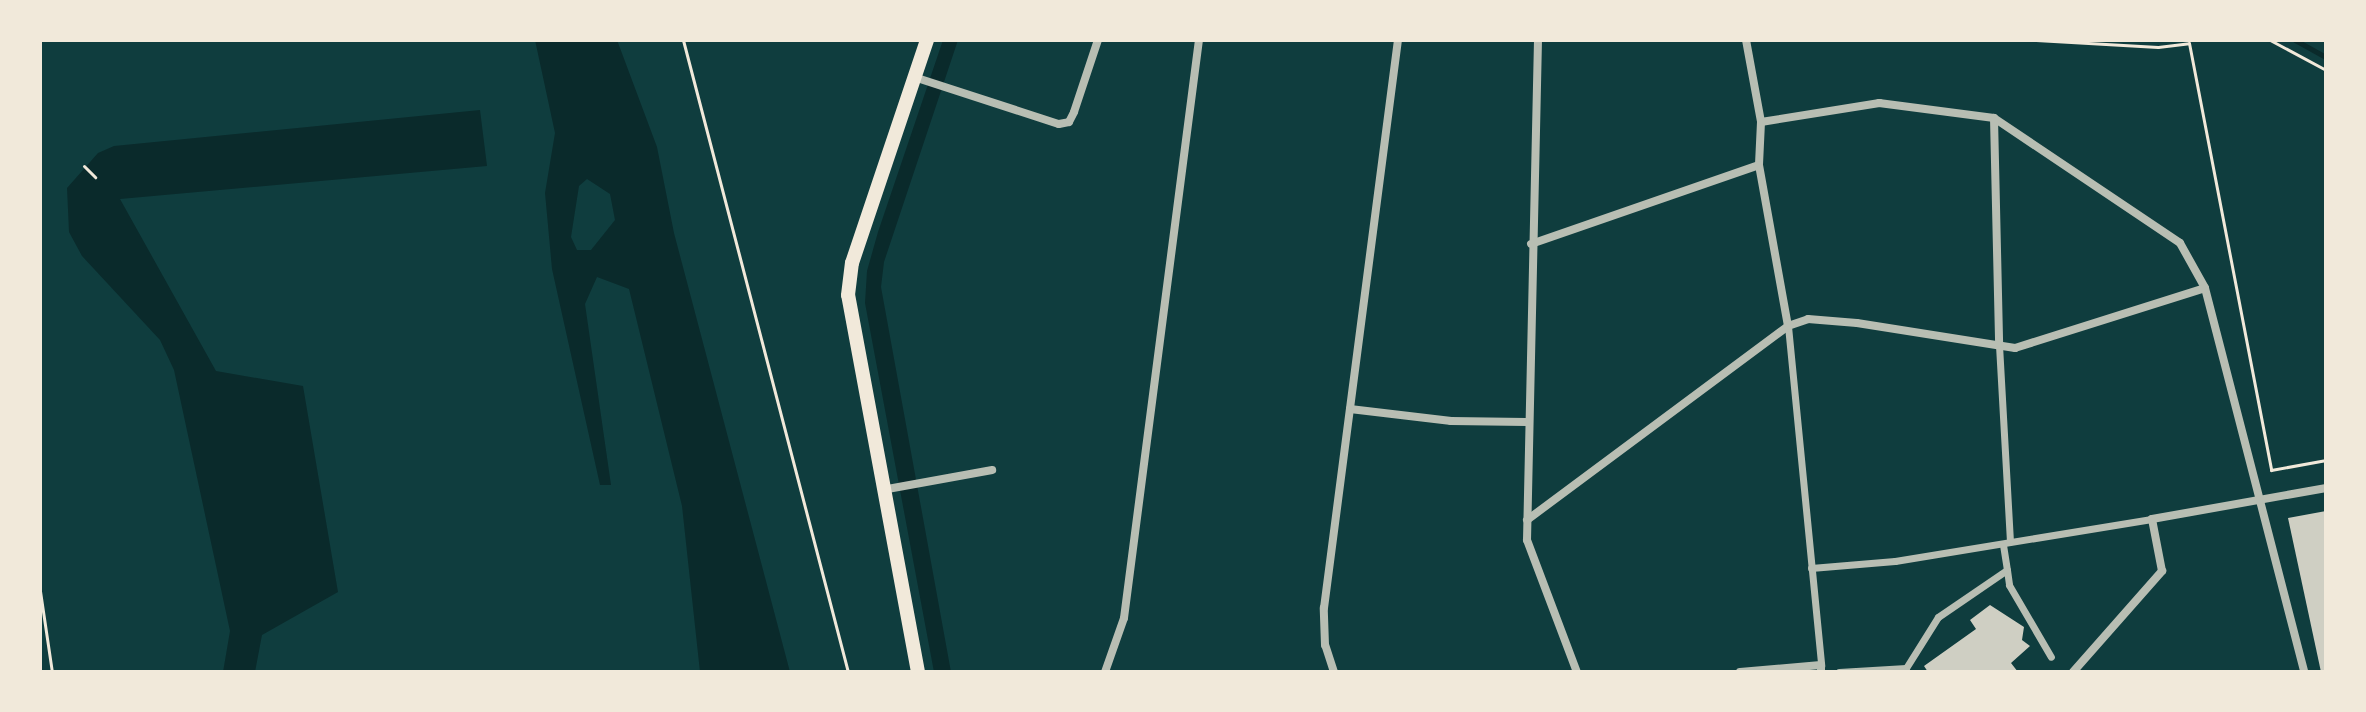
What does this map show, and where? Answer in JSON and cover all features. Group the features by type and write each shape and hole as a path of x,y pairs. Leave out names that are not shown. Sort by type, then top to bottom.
{"main road":[{"path":"918,672 849,277 927,40"}],"street":[{"path":"914,77 1059,124 1069,122 1098,40"},
{"path":"1105,672 1124,618 1199,40"},
{"path":"1334,672 1325,645 1324,608 1398,40"},
{"path":"1538,40 1531,244 1527,540 1577,672"},
{"path":"1740,672 1821,668 1788,326 1759,165 1761,122 1746,40"},
{"path":"1761,122 1879,103 1994,118 2164,230 2194,261 2205,288 2304,672"},
{"path":"1994,118 2007,570 2009,585 2051,657"},
{"path":"1531,244 1759,165"},
{"path":"1527,520 1788,326 1808,319 1857,323 2015,348 2205,288"},
{"path":"1350,409 1451,421 1528,422"},
{"path":"888,489 992,470"},
{"path":"1811,568 2006,543 2326,488"},
{"path":"2073,672 2162,571 2152,519"},
{"path":"1839,672 1906,668 1938,617 2007,570"}],"path":[{"path":"683,40 848,672"},
{"path":"2036,40 2158,47 2189,43 2271,470 2326,460"},
{"path":"2270,40 2326,70"},
{"path":"84,166 95,177"},
{"path":"40,591 52,672"}],"water":[{"path":"535,40 617,40 657,147 674,233 790,672 700,672 682,506 629,289 597,277 585,304 611,485 600,485 552,269 545,193 555,133","holes":["587,179 610,194 615,220 591,250 577,250 571,237 579,186"]},
{"path":"943,40 958,40 884,262 881,287 951,672 934,672 865,303 867,271 878,232"},
{"path":"480,110 487,166 120,199 216,371 303,386 338,592 262,635 255,672 223,672 230,631 174,370 160,340 82,256 69,232 67,188 98,153 114,146"}],"building":[{"path":"2326,511 2326,672 2321,672 2288,518"},
{"path":"1990,605 2024,627 2022,640 2030,646 2011,663 2018,672 1928,672 1924,666 1976,629 1970,620"}],"waterway":[{"path":"2295,40 2326,57"}]}
